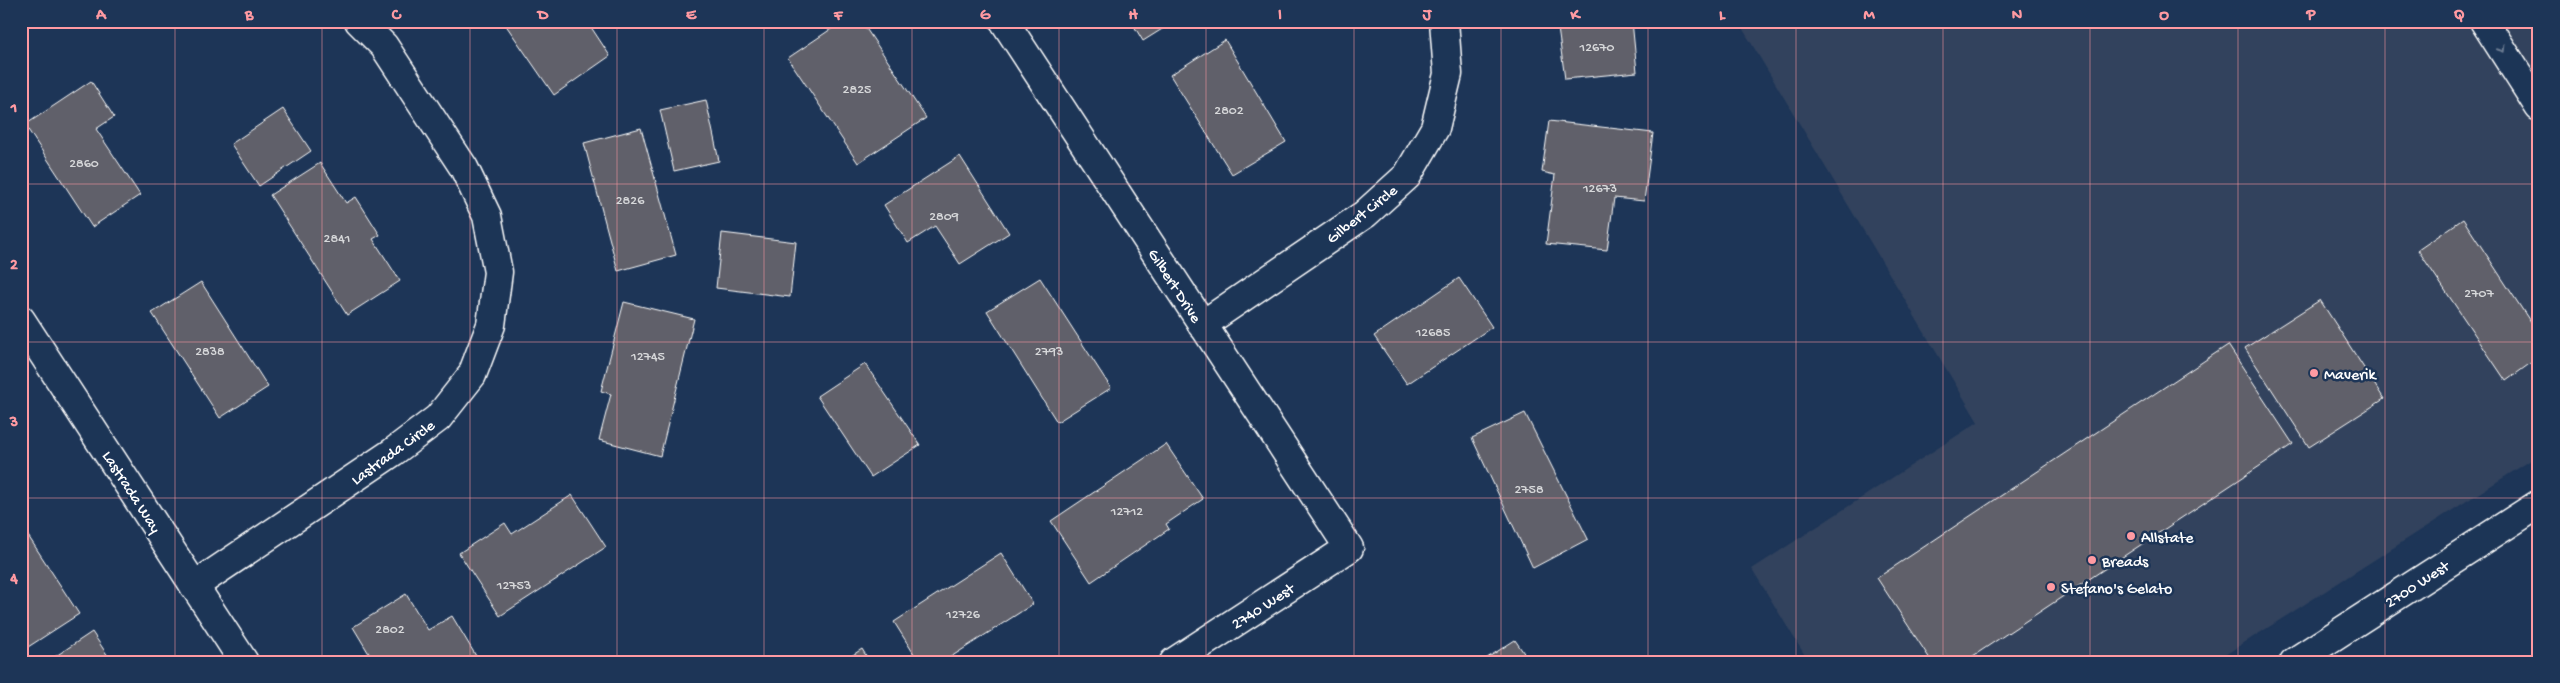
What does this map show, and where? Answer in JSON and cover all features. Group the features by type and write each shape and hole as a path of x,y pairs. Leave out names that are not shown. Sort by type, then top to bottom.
{"street":[{"name":"Lastrada Circle","path":"194,586 393,452 438,418 472,375 491,325 498,272 487,216 464,168 384,46 359,21"},
{"name":"Gilbert Drive","path":"1004,21 1349,548"},
{"name":"Gilbert Circle","path":"1202,325 1365,214 1407,176 1435,128 1448,74 1444,21"},
{"path":"2484,21 2539,107"},
{"name":"Lastrada Way","path":"21,320 244,662"},
{"name":"2700 West","path":"2294,662 2539,504"},
{"name":"2740 West","path":"1174,662 1349,548"}],"shaded area":[{"path":"1738,21 2539,21 2539,455 2214,662 1809,662 1752,569 1978,422"}],"building":[{"path":"21,21 28,28 21,32"},
{"path":"503,21 587,21 610,56 554,95"},
{"path":"843,21 861,21 926,118 858,163 788,58"},
{"path":"1131,21 1175,21 1143,41"},
{"path":"1557,21 1632,21 1637,72 1565,79"},
{"path":"1225,40 1286,142 1232,174 1170,75"},
{"path":"91,81 114,117 96,129 140,195 92,227 25,125"},
{"path":"706,100 719,161 674,171 660,110"},
{"path":"283,109 311,151 259,186 231,144"},
{"path":"1549,121 1653,133 1644,201 1614,198 1607,250 1546,244 1555,175 1542,172"},
{"path":"641,128 676,255 618,271 584,143"},
{"path":"960,156 1009,233 960,264 935,226 908,243 884,205"},
{"path":"320,163 346,203 356,197 380,235 373,239 400,281 347,315 270,195"},
{"path":"2463,219 2539,335 2539,357 2506,381 2418,250"},
{"path":"722,233 796,242 790,297 716,288"},
{"path":"1040,278 1111,388 1057,422 987,311"},
{"path":"1459,278 1492,327 1407,384 1374,336"},
{"path":"201,282 268,387 220,418 152,313"},
{"name":"Maverik","path":"2320,300 2384,399 2309,447 2245,348"},
{"path":"624,302 694,319 660,456 599,440 611,394 601,391"},
{"path":"2228,345 2293,444 1964,662 1932,662 1877,578"},
{"path":"865,364 920,445 871,477 817,396"},
{"path":"1525,413 1588,539 1533,568 1472,438"},
{"path":"1166,444 1203,499 1166,524 1169,529 1091,582 1051,521"},
{"path":"572,495 606,547 500,616 459,553 505,523 512,534"},
{"path":"21,525 79,614 28,647 21,637"},
{"path":"1001,553 1033,604 943,662 919,662 894,622"},
{"path":"406,594 428,630 452,616 476,656 467,662 374,662 353,627"},
{"path":"92,632 112,662 47,662"},
{"path":"1515,640 1530,662 1481,662"},
{"path":"862,649 870,662 842,662"}],"place":[{"name":"Maverik","path":"2314,373"},
{"name":"Allstate","path":"2131,536"},
{"name":"Breads","path":"2092,560"},
{"name":"Stefano's Gelato","path":"2051,587"}]}
